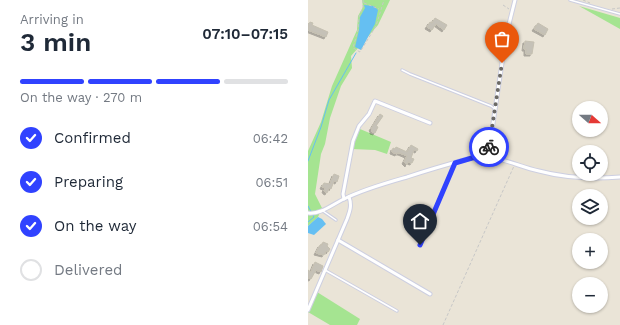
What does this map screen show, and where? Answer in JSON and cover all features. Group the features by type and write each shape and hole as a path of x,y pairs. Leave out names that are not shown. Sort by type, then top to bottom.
{"street":[{"path":"488,156 506,36 511,10 515,0"},
{"path":"344,199 343,194 353,141 359,126 369,114 375,101 430,123"},
{"path":"311,213 322,210 348,197 371,188 472,158 488,156 538,171 562,176 587,178 620,176"},
{"path":"308,310 350,210 351,203 348,197"},
{"path":"338,240 430,294"}],"lane":[{"path":"570,0 620,14"},
{"path":"402,70 491,106 495,109"},
{"path":"420,245 455,163"},
{"path":"322,210 336,220"},
{"path":"325,270 398,310"}],"path":[{"path":"363,0 364,7 359,17 358,30 352,48 360,52 376,26 384,0"},
{"path":"363,2 380,9"},
{"path":"503,5 511,10"},
{"path":"444,325 515,164"}],"green space":[{"path":"362,0 390,0 378,25 351,56 352,68 341,86 330,118 325,144 321,154 315,194 322,208 318,217 308,226 308,151 321,122 332,86 357,30 358,16 363,7"},
{"path":"579,6 620,18 620,29"},
{"path":"360,129 391,142 387,154 375,150 352,149 354,140"},
{"path":"317,292 360,319 357,325 330,325 308,312"}],"water":[{"path":"364,5 374,6 378,10 375,24 361,50 355,47 360,17 365,8"},
{"path":"318,217 326,224 314,235 308,233 308,226"}],"building":[{"path":"435,18 447,25 444,30 436,24 432,30 427,27"},
{"path":"310,22 313,23 312,25 328,32 326,37 308,30 308,23 309,24"},
{"path":"538,23 548,29 545,35 534,29"},
{"path":"525,41 534,42 532,54 526,54 526,49 524,49"},
{"path":"380,114 383,116 376,126 378,127 375,133 372,132 371,129"},
{"path":"411,145 418,149 417,151 414,150 411,158 414,159 412,163 408,162 407,165 404,162 407,156 392,152 393,148 395,149 396,147 407,152"},
{"path":"334,174 339,176 337,182 334,181 331,189 329,188 327,193 324,191 325,188 322,187 324,183 330,184"},
{"path":"323,242 328,244 327,246 330,249 328,252 326,251 324,255 316,253 320,245 322,245"},
{"path":"315,262 323,266 321,272 316,270 311,279 308,278 308,270 311,272"}],"waterway":[{"path":"308,161 321,127 329,100 356,53"},
{"path":"308,206 314,217 308,222"}],"way so far":[{"path":"489,147 502,63"}],"route":[{"path":"420,245 455,163 472,158 488,156 489,147"}]}
